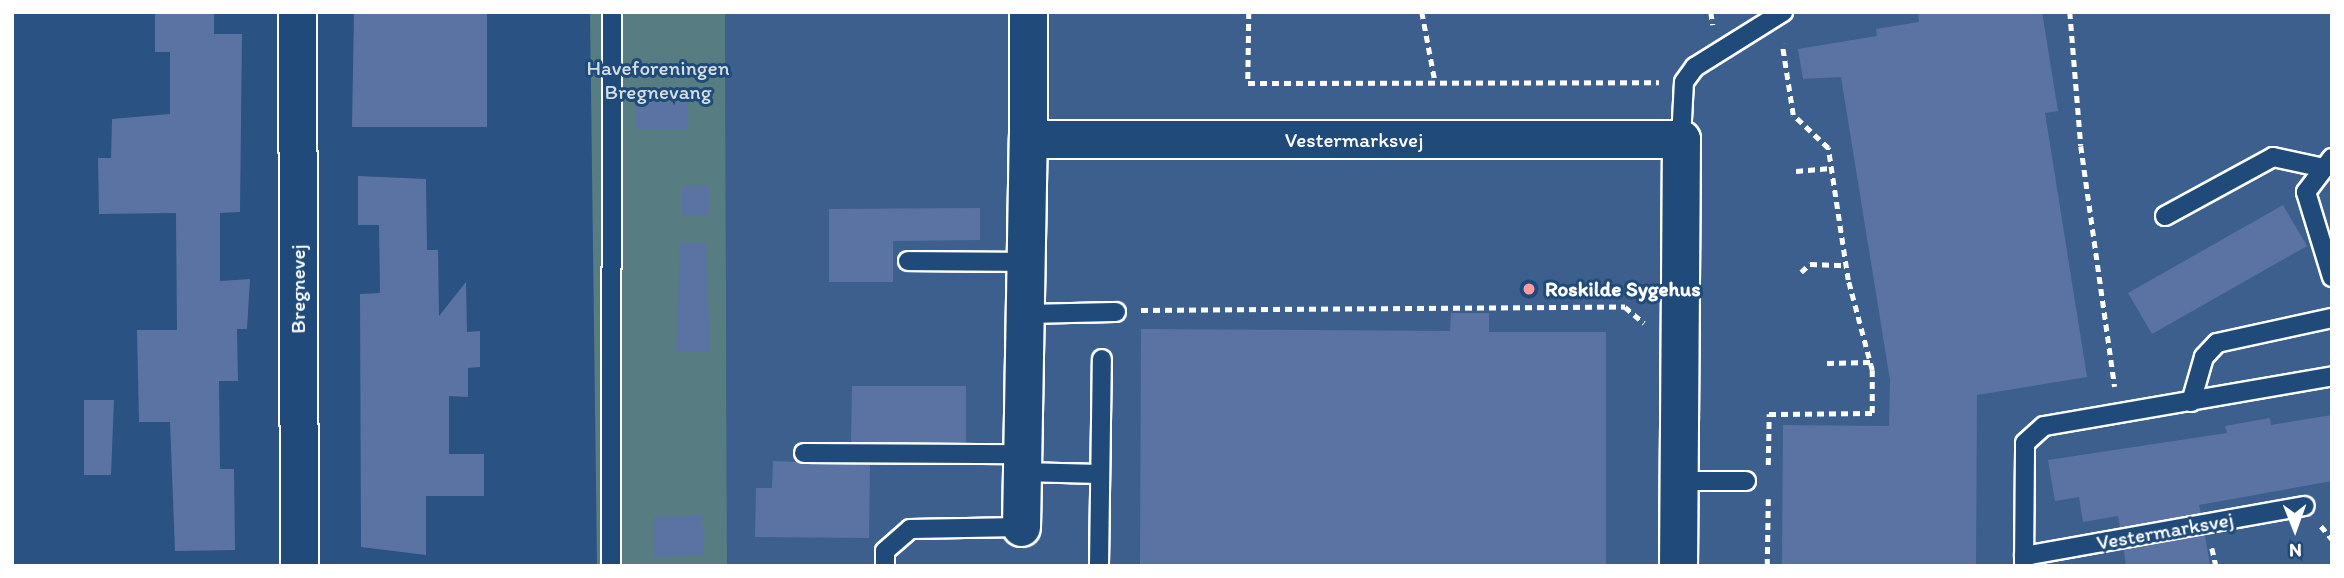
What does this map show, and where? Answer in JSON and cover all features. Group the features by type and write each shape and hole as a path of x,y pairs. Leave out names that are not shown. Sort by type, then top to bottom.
{"street":[{"name":"Bregnevej","path":"297,12 299,566"},
{"path":"1021,527 1026,314 1028,12"},
{"name":"Vestermarksvej","path":"1028,139 1681,139"},
{"path":"1678,566 1681,139"}],"lane":[{"path":"611,12 611,566"},
{"path":"1681,139 1684,82 1717,50 1780,14"},
{"path":"2165,216 2273,157 2328,163"},
{"path":"2328,163 2306,192 2332,277"},
{"path":"908,261 1026,262"},
{"path":"1026,314 1116,312"},
{"path":"2191,402 2204,357 2217,343 2332,318"},
{"path":"1099,565 1102,359"},
{"name":"Vestermarksvej","path":"2305,506 2024,561 2025,443 2044,426 2332,376"},
{"path":"804,453 1022,463 1100,474"},
{"path":"1679,481 1745,481"},
{"path":"885,566 885,551 910,529 1021,527"}],"path":[{"path":"1249,12 1248,83 1684,82"},
{"path":"1422,12 1435,81"},
{"path":"2070,12 2081,146 2118,412"},
{"path":"1768,468 1769,415 1872,413 1870,362 1845,265 1828,148 1793,115 1780,14"},
{"path":"1796,171 1831,168"},
{"path":"1801,272 1810,264 1845,265"},
{"path":"1116,312 1210,305 1625,307 1681,356"},
{"path":"1827,363 1870,362"},
{"path":"1767,566 1768,482"}],"shaded area":[{"name":"Roskilde Sygehus","path":"725,12 2332,12 2332,566 727,566"}],"green space":[{"name":"Haveforeningen Bregnevang","path":"590,12 725,12 727,566 597,566"}],"building":[{"path":"155,12 214,12 214,34 242,34 240,212 220,213 220,281 250,279 247,329 237,329 238,381 219,381 220,469 234,469 235,550 175,551 170,422 139,422 137,330 177,330 176,213 99,214 98,158 111,158 112,119 170,114 170,52 155,52"},
{"path":"354,12 487,12 487,127 352,127"},
{"path":"1918,12 2042,12 2058,111 2045,113 2087,377 1977,395 1976,566 1782,566 1783,425 1889,426 1890,380 1841,77 1803,79 1798,49 1877,36 1876,29 1919,22"},
{"path":"636,102 688,102 688,129 636,129"},
{"path":"358,176 426,179 427,250 438,250 439,316 466,282 467,332 480,331 480,367 468,368 468,397 449,396 449,454 484,454 484,496 426,496 426,555 361,547 360,294 380,293 379,225 358,225"},
{"path":"682,186 709,186 709,215 682,216"},
{"path":"2283,205 2307,246 2152,334 2128,293"},
{"path":"980,208 980,240 893,241 893,282 829,282 829,209"},
{"path":"680,243 706,243 710,351 676,351"},
{"path":"1451,313 1489,313 1489,332 1606,332 1606,566 1140,566 1141,329 1450,331"},
{"path":"852,386 966,386 966,442 851,442"},
{"path":"84,400 114,400 111,475 84,475"},
{"path":"2332,415 2332,481 2199,505 2201,513 2120,527 2118,516 2083,522 2079,497 2055,501 2048,460 2227,433 2225,426 2270,418 2271,425"},
{"path":"773,461 870,465 869,538 755,537 756,488 772,488"},
{"path":"702,515 704,555 654,557 653,517"},
{"path":"2205,535 2210,566 2126,566 2124,550"}],"place":[{"name":"Roskilde Sygehus","path":"1529,289"}]}
